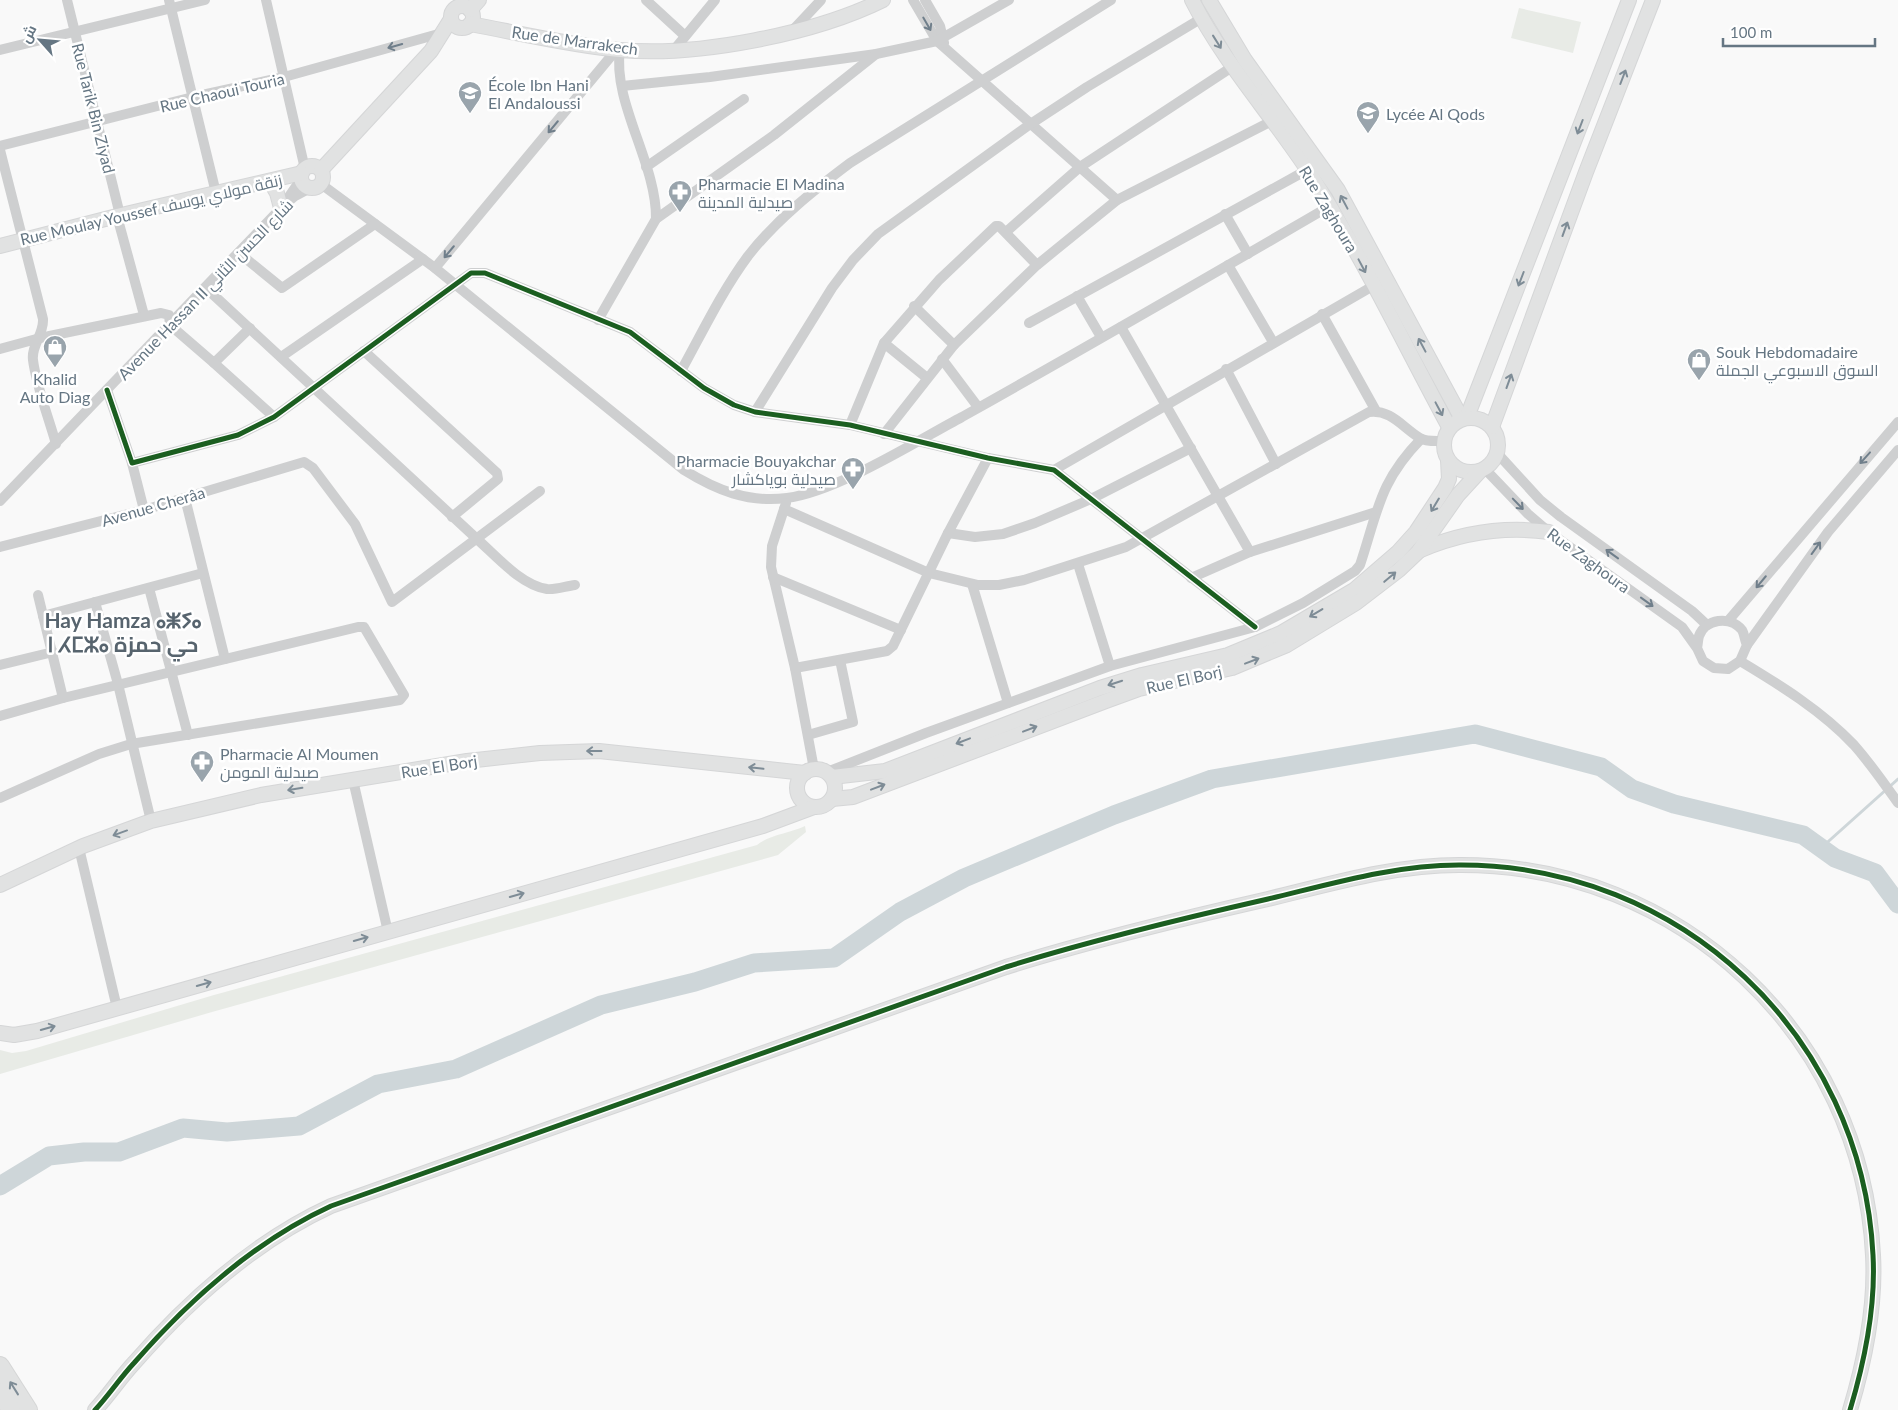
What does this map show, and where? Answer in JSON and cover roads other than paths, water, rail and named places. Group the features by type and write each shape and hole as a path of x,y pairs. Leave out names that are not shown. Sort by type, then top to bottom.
{"highway":[{"path":"0,1366 28,1410"},
{"path":"0,1392 11,1410"}],"main road":[{"name":"Rue de Marrakech","path":"466,26 619,50 674,50 736,43 793,30 851,13 883,0"},
{"name":"Rue Zaghoura","path":"1192,0 1232,67 1308,170 1330,206 1449,428"},
{"name":"Rue Zaghoura","path":"1208,0 1245,60 1338,190 1464,418"},
{"path":"1464,418 1481,419 1492,427 1498,439 1497,453 1482,470 1462,471 1448,460 1444,451 1444,441 1449,428 1464,418 1566,165 1629,0"},
{"path":"1492,427 1586,172 1653,0"},
{"path":"310,177 431,51 466,26 472,17 475,5 451,10"},
{"path":"451,10 454,25 466,26"},
{"path":"431,51 442,33 451,10"},
{"path":"1566,165 1586,172"},
{"name":"Rue Moulay Youssef زنقة مولاي يوسف","path":"0,246 216,192 270,181 310,177"},
{"path":"270,181 277,194 281,208"},
{"name":"Rue El Borj","path":"0,885 80,848 151,821 261,795 497,757 599,751 820,773 884,771 1100,688 1142,675 1228,655 1281,633 1354,590 1398,552 1421,525 1450,479 1448,460"},
{"name":"Rue El Borj","path":"832,800 853,797 1139,689 1206,675 1269,654 1356,604 1385,582 1418,552 1458,495 1482,470"},
{"path":"1418,552 1453,538 1482,531 1519,529 1549,532"},
{"path":"0,1033 25,1034 763,826 821,806 832,800 835,788 820,773 798,784 798,790 803,802 814,807"},
{"path":"95,1410 103,1405 135,1362 222,1278 282,1231 331,1206 1006,967 1073,946 1381,873 1424,866 1460,865 1512,868 1564,878 1606,891 1663,916 1700,939 1753,983 1781,1014 1802,1043 1831,1092 1848,1130 1864,1184 1871,1225 1874,1266 1871,1323 1865,1355 1850,1410"}],"street":[{"name":"Rue Tarik Bin Ziyad","path":"67,0 98,123 118,215 144,315"},
{"path":"0,50 75,32 170,4 205,0"},
{"path":"266,0 310,177 435,268 684,470 710,486 730,494 762,498 788,498 815,490 846,477 918,441 1121,327 1330,206"},
{"path":"646,0 684,35"},
{"path":"674,50 684,35 715,0"},
{"path":"913,0 941,42 981,81 1117,200"},
{"path":"925,0 940,26 941,42"},
{"path":"622,86 710,77 876,54 941,42 1009,0"},
{"path":"680,371 748,257 763,238 820,186 850,163 1111,0"},
{"path":"793,30 817,2"},
{"path":"170,4 216,192"},
{"path":"754,412 832,288 853,260 878,234 1029,124 1202,18"},
{"name":"Rue Chaoui Touria","path":"0,148 193,96 284,77 442,33"},
{"path":"619,50 618,62 622,86 654,193 656,219"},
{"path":"435,268 619,50"},
{"path":"598,320 656,219 774,135 876,54"},
{"path":"1006,232 1080,167 1232,67"},
{"path":"646,167 744,99"},
{"path":"884,434 926,378 954,345 1037,265 1117,200 1272,121"},
{"path":"0,148 43,319 40,338 33,360 56,444"},
{"path":"1029,323 1308,170"},
{"name":"Avenue Hassan II شارع الحسن الثاني","path":"0,502 240,253 310,177"},
{"path":"1225,214 1248,254"},
{"path":"240,253 282,288 375,224"},
{"path":"850,426 884,343 914,306 996,226 999,226 1006,232 1037,265"},
{"path":"281,357 423,259"},
{"path":"1228,265 1273,342"},
{"path":"132,463 251,430 274,417 471,273 485,273 640,337 680,371 718,397 754,412 850,426 988,458 1054,470 1141,540 1255,626"},
{"path":"1054,470 1226,369 1373,286"},
{"path":"206,288 452,517 535,586 549,589 575,585"},
{"path":"1077,296 1101,337"},
{"path":"914,306 954,345"},
{"path":"0,349 40,338 144,315 165,313 169,316 170,325 274,417"},
{"path":"1322,314 1376,411"},
{"path":"1121,327 1191,448 1217,498 1250,552"},
{"path":"214,363 250,328"},
{"path":"884,343 926,378"},
{"path":"364,351 497,473 498,479 452,517"},
{"path":"942,359 978,407"},
{"path":"1226,369 1276,464"},
{"path":"107,390 132,463 144,510"},
{"path":"784,509 929,573 972,584 999,585 1078,564 1141,540 1361,415 1376,411 1381,412 1401,422 1421,439 1444,441"},
{"path":"1728,621 1898,422"},
{"path":"788,498 771,556 773,576 795,668 808,735 820,773 926,732 1110,666 1255,626 1303,603 1355,572 1360,565 1376,512 1393,472 1421,439"},
{"path":"948,533 975,536 1003,534 1035,523 1091,499 1191,448"},
{"path":"1898,450 1828,532 1747,645 1740,661 1822,717 1853,745 1898,803"},
{"name":"Rue Zaghoura","path":"1497,453 1540,500 1692,611 1707,625"},
{"path":"795,668 886,651 893,646 948,533 988,458"},
{"name":"Avenue Cherâa","path":"0,547 144,510 304,462 313,468 355,524 392,602 477,539"},
{"name":"Rue Zaghoura","path":"1482,470 1549,532 1682,627 1697,648 1703,661 1714,668 1728,669 1740,661"},
{"path":"477,539 540,491"},
{"path":"185,498 225,659"},
{"path":"1191,578 1250,552 1376,512"},
{"path":"1078,564 1110,666"},
{"path":"43,616 203,573"},
{"path":"773,576 901,630"},
{"path":"972,584 1008,703"},
{"path":"149,588 188,735"},
{"path":"38,595 54,652 63,698"},
{"path":"95,602 118,684 151,821"},
{"path":"1697,648 1699,635 1707,625 1717,620 1728,621 1742,630 1747,645"},
{"path":"0,716 118,684 362,626 403,692 403,697 400,700 132,744 99,754 0,798"},
{"path":"0,665 54,652"},
{"path":"808,735 853,722 840,660"},
{"path":"353,780 388,932"},
{"path":"80,848 117,1008"}],"waterway":[{"path":"0,1186 49,1156 84,1152 119,1152 183,1128 227,1132 299,1126 378,1084 456,1069 601,1005 695,982 754,963 834,958 900,912 964,878 1114,815 1212,779 1475,734 1601,767 1632,789 1674,804 1803,835 1835,858 1875,873 1898,904"},
{"path":"1821,848 1898,779"}],"place":[{"name":"École Ibn Hani El Andaloussi","path":"470,114"},
{"name":"Lycée Al Qods","path":"1368,134"},
{"name":"Pharmacie El Madina صيدلية المدينة","path":"680,213"},
{"name":"Khalid Auto Diag","path":"55,368"},
{"name":"Souk Hebdomadaire السوق الاسبوعي الجملة","path":"1699,381"},
{"name":"Pharmacie Bouyakchar صيدلية بوياكشار","path":"853,490"},
{"name":"Pharmacie Al Moumen صيدلية المومن","path":"202,783"}],"district":[{"name":"Hay Hamza ⴰⵥⵢⴰ ⵏ ⵃⵎⵣⴰ حي حمزة","path":"123,631"}]}
